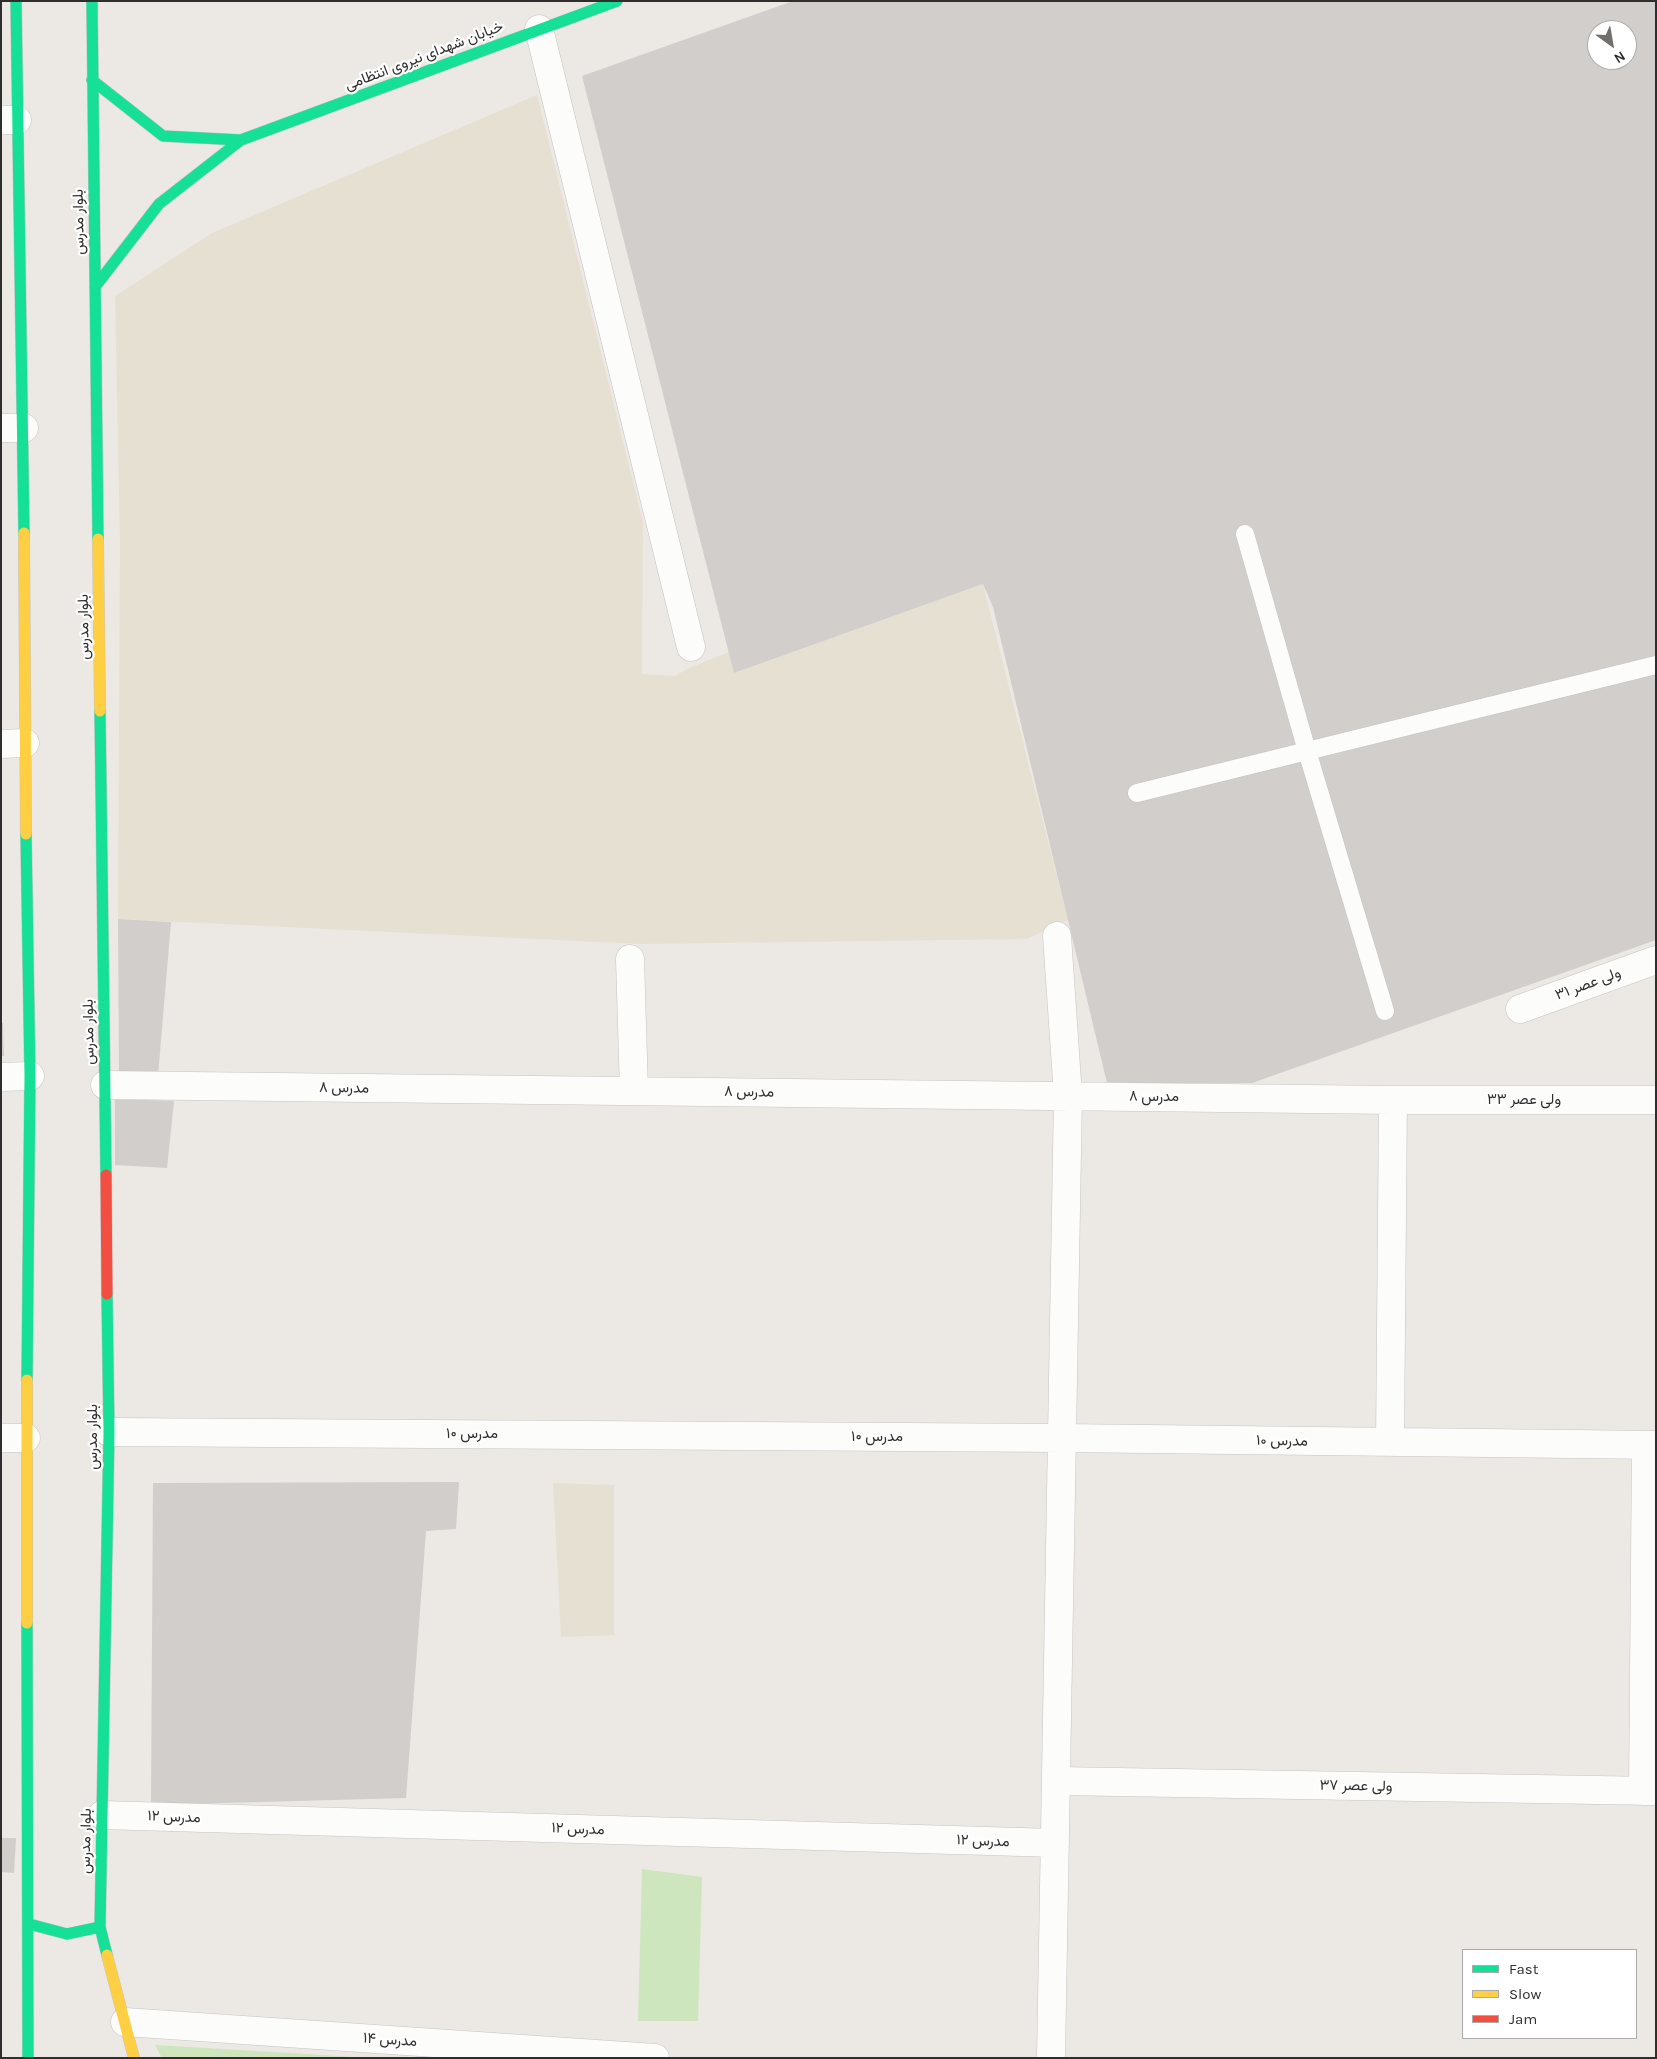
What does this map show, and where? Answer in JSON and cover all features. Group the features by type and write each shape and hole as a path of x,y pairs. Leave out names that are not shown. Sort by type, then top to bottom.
{"street":[{"path":"16,1 9,120 13,428 13,743 30,1076 14,1438 29,1924 28,2058"},
{"name":"بلوار مدرس","path":"92,1 109,1432 100,1927 134,2058"},
{"name":"خیابان شهدای نیروی انتظامی","path":"241,140 617,1"},
{"path":"539,29 691,647"},
{"path":"92,80 163,136 241,140"},
{"path":"95,287 159,204 241,140"},
{"path":"1051,2058 1068,1096 1057,936"},
{"path":"630,959 634,1091"},
{"name":"ولی عصر ۳۱","path":"1520,1008 1656,960"},
{"path":"1,1077 30,1076"},
{"name":"مدرس ۸","path":"105,1085 1393,1100"},
{"path":"1390,1442 1393,1100"},
{"name":"ولی عصر ۳۳","path":"1393,1100 1656,1100"},
{"name":"مدرس ۱۰","path":"109,1432 1062,1438 1651,1445"},
{"path":"1649,1791 1651,1445"},
{"name":"ولی عصر ۳۷","path":"1056,1781 1649,1791"},
{"name":"مدرس ۱۲","path":"102,1815 1055,1843"},
{"path":"29,1924 67,1934 100,1927"},
{"name":"مدرس ۱۴","path":"125,2022 655,2058"}],"lane":[{"path":"1245,534 1307,751 1385,1011"},
{"path":"1137,793 1656,665"}],"shaded area":[{"path":"537,95 643,522 642,674 675,676 689,668 729,652 734,673 983,584 1068,920 1027,939 640,944 118,919 120,542 115,296 212,233"},
{"path":"553,1483 614,1485 614,1635 561,1637"}],"green space":[{"path":"642,1869 702,1877 698,2021 638,2021"},
{"path":"155,2045 374,2058 162,2058"}],"building":[{"path":"793,1 1656,1 1656,940 1252,1083 1107,1083 993,607 983,584 734,673 582,76"},
{"path":"118,919 171,922 158,1076 119,1072"},
{"path":"1,1023 3,1023 4,1056 1,1056"},
{"path":"115,1099 174,1101 167,1168 115,1165"},
{"path":"459,1482 456,1529 426,1531 406,1798 151,1805 153,1483"},
{"path":"1,1838 16,1838 14,1873 1,1872"}],"traffic: fast":[{"path":"16,1 24,533"},
{"path":"92,1 98,539"},
{"path":"241,140 617,1"},
{"path":"92,80 163,136 241,140 159,204 95,287"},
{"path":"100,711 106,1175"},
{"path":"26,834 30,1076 27,1380"},
{"path":"107,1294 109,1432 100,1927 107,1955"},
{"path":"27,1623 28,2058"},
{"path":"29,1924 67,1934 100,1927"}],"traffic: slow":[{"path":"24,533 26,834"},
{"path":"98,539 100,711"},
{"path":"27,1380 27,1623"},
{"path":"107,1955 134,2058"}],"traffic: jam":[{"path":"106,1175 107,1294"}]}
